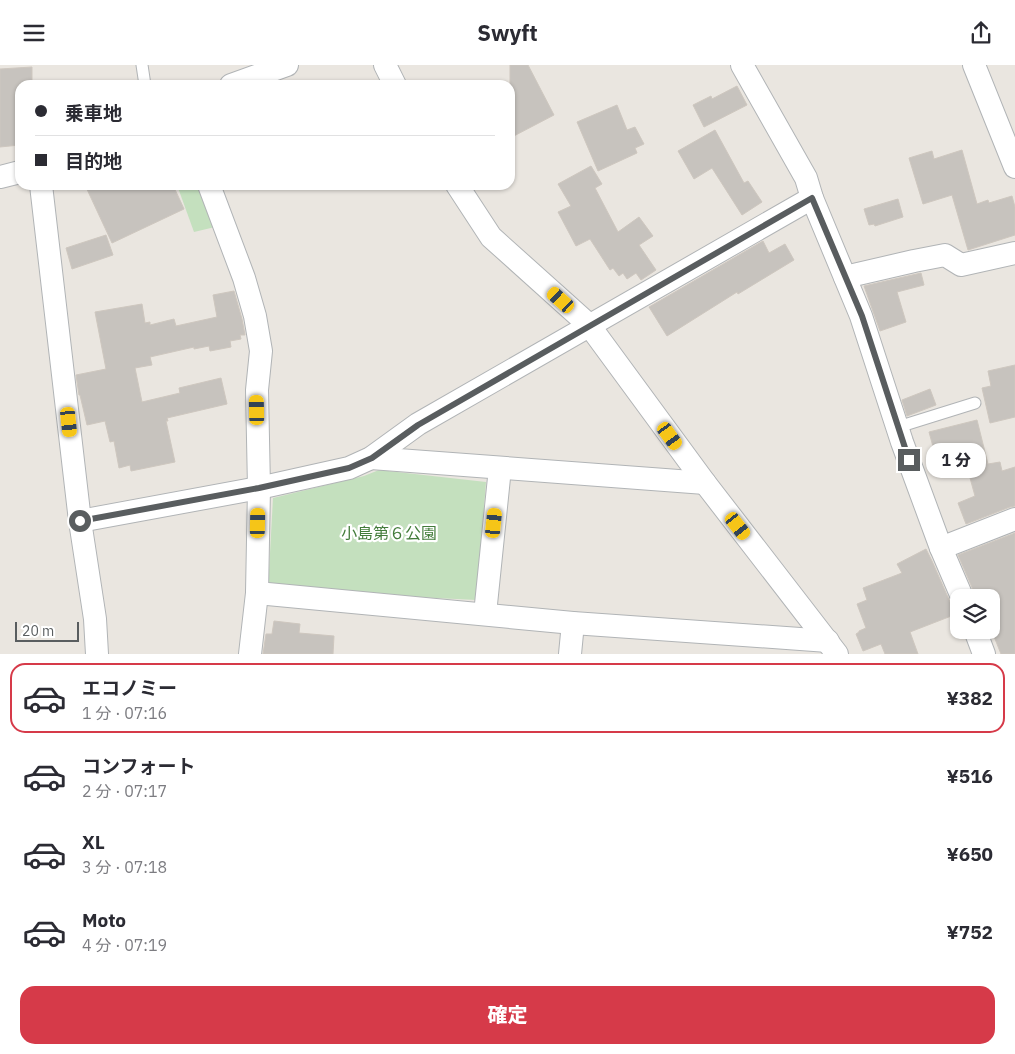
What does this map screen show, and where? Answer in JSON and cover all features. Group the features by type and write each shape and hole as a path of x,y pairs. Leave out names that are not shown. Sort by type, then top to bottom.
{"street":[{"path":"245,80 287,65"},
{"path":"385,65 392,80"},
{"path":"742,65 806,178 812,198 862,316 898,427 941,548 959,589"},
{"path":"974,65 1015,167"},
{"path":"0,177 15,173"},
{"path":"42,190 80,521 95,619 97,654"},
{"path":"211,190 244,278 255,316 261,351 257,390 259,488 257,593 250,654"},
{"path":"460,190 491,237 589,325 705,483 832,648"},
{"path":"80,521 259,488 349,468 372,458 418,425 812,198"},
{"path":"845,277 945,255 961,265 1015,253"},
{"path":"372,458 705,483"},
{"path":"485,614 500,468"},
{"path":"941,548 1015,519"},
{"path":"257,593 832,648"},
{"path":"570,654 573,623"},
{"path":"978,639 984,654"}],"lane":[{"path":"142,65 144,80"},
{"path":"898,427 975,403"}],"green space":[{"path":"179,190 202,190 215,227 194,232"},
{"name":"小島第６公園","path":"379,470 486,482 477,600 268,590 273,498 364,476"}],"building":[{"path":"510,65 528,65 554,115 515,135 515,80 510,80"},
{"path":"32,67 32,80 15,80 15,146 0,147 0,69"},
{"path":"737,86 747,105 704,127 693,105 711,96 712,99"},
{"path":"617,105 627,130 635,127 644,144 635,148 637,153 598,171 577,122"},
{"path":"715,130 744,183 748,181 762,202 742,215 712,168 694,179 678,151"},
{"path":"962,150 977,204 988,200 989,203 1012,196 1015,207 1015,235 968,250 952,195 923,204 909,158 932,151 934,159"},
{"path":"591,166 602,184 595,188 618,232 639,217 653,236 639,245 656,270 641,280 636,273 627,279 623,273 619,276 613,268 610,270 590,239 576,246 558,212 571,206 558,184"},
{"path":"87,190 175,190 184,209 112,243"},
{"path":"898,199 903,217 875,226 874,224 869,225 864,209"},
{"path":"106,235 113,255 72,269 66,248"},
{"path":"763,241 769,253 785,244 794,260 738,294 737,292 667,336 649,307"},
{"path":"921,273 924,285 897,292 906,322 880,331 864,286"},
{"path":"234,291 245,335 240,335 241,339 230,341 231,347 210,351 209,346 194,349 194,347 150,357 152,365 135,368 142,402 180,393 179,388 221,378 227,404 167,418 168,421 166,421 175,462 131,471 130,465 119,468 114,441 110,442 105,421 87,425 79,395 76,375 106,369 95,312 142,304 145,323 150,322 150,325 174,319 176,326 217,317 213,295"},
{"path":"1015,365 1015,417 990,423 982,388 991,386 988,371"},
{"path":"930,389 936,405 907,416 902,400"},
{"path":"977,420 988,464 1000,462 1002,471 1015,467 1015,506 966,524 958,503 975,496 965,462 943,468 941,460 937,461 929,432"},
{"path":"1015,533 1015,654 1001,654 995,639 1000,639 1000,589 973,589 958,555"},
{"path":"926,549 950,602 950,616 910,632 918,654 885,654 881,644 863,651 856,634 866,628 857,604 867,600 863,588 902,573 897,564"},
{"path":"274,621 300,624 299,633 334,636 333,654 263,654 266,634 272,634"}],"route":[{"path":"80,521 259,488 349,468 372,458 418,425 812,198 862,316 909,460"}]}
